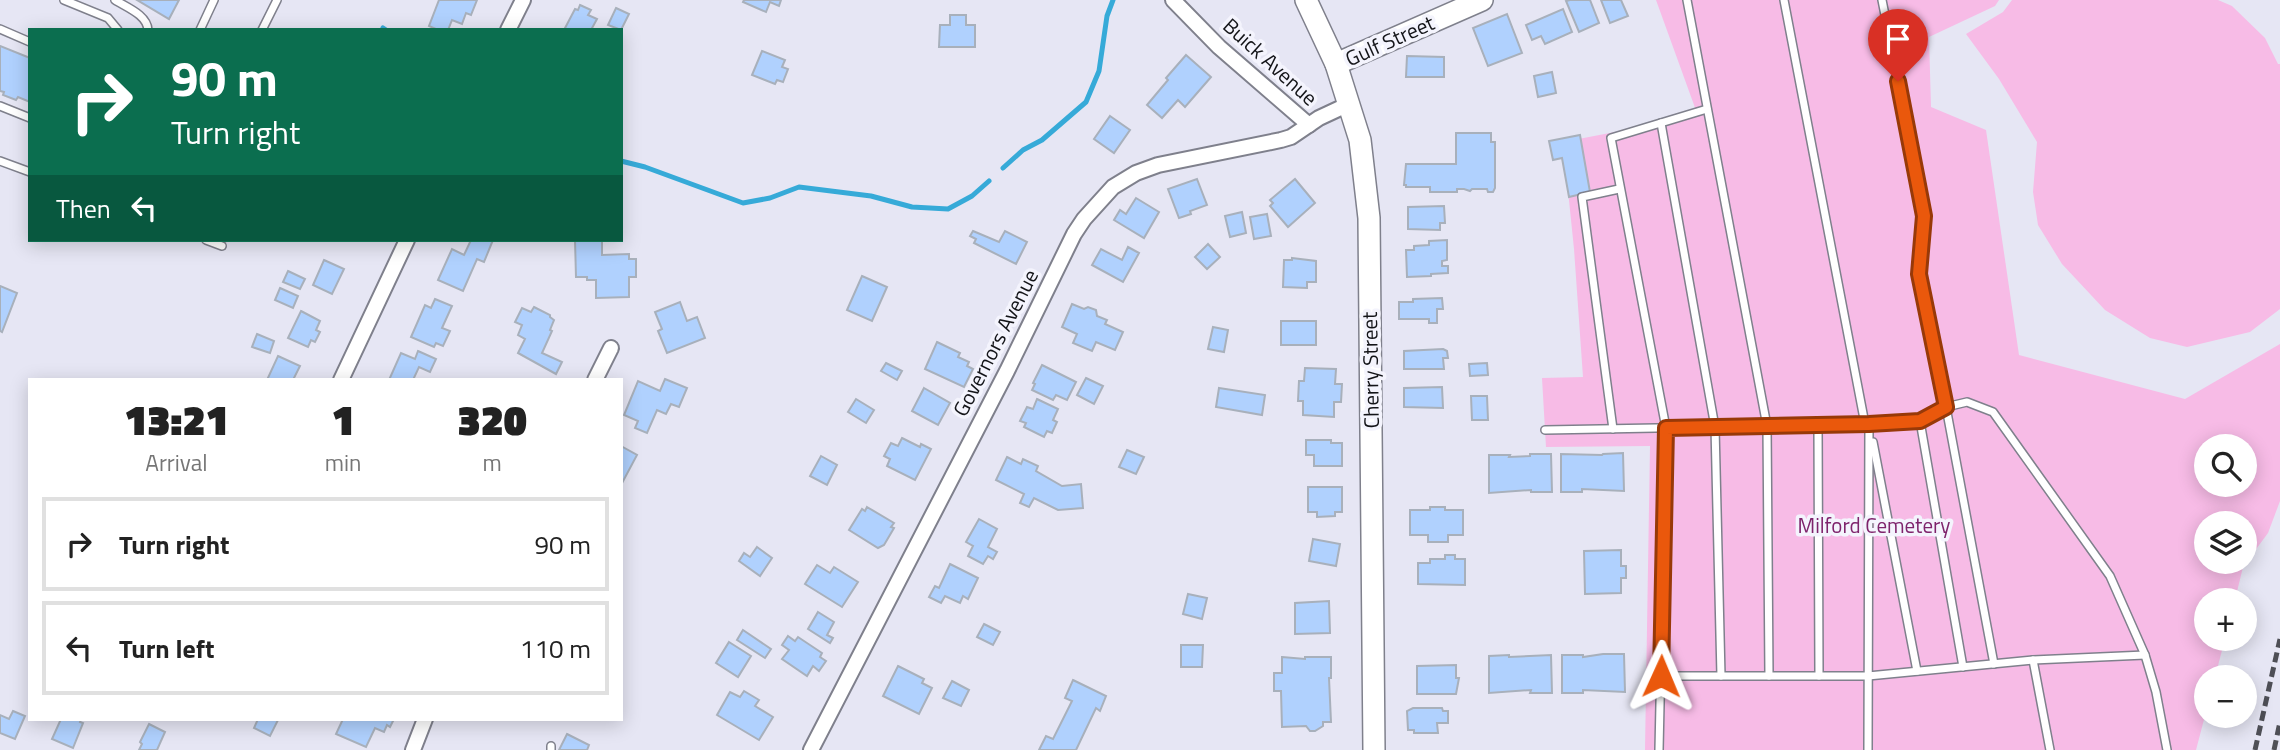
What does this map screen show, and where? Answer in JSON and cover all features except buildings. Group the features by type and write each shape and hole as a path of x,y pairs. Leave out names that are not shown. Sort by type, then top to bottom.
{"main road":[{"name":"Gulf Street","path":"1336,64 1453,6 1482,0"},
{"name":"Cherry Street","path":"1310,1 1336,64 1360,140 1369,218 1374,750"}],"street":[{"path":"509,28 523,0"},
{"name":"Buick Avenue","path":"1173,0 1219,47 1309,125"},
{"name":"Governors Avenue","path":"811,750 1007,371 1074,234 1090,212 1113,187 1136,173 1291,137 1349,104"},
{"path":"342,378 406,242"},
{"path":"596,378 611,348"},
{"path":"413,750 424,721"}],"lane":[{"path":"64,0 108,18 116,28"},
{"path":"115,0 144,18 148,28"},
{"path":"201,28 214,0"},
{"path":"263,28 277,0"},
{"path":"1687,0 1767,426 1769,676"},
{"path":"1784,0 1917,671"},
{"path":"1882,0 1924,216 1919,274 1994,664"},
{"path":"0,29 28,40"},
{"path":"0,107 28,117"},
{"path":"1660,750 1666,428 1611,138 1707,109"},
{"path":"1661,123 1716,427 1721,677"},
{"path":"0,161 28,171"},
{"path":"1613,429 1582,197 1619,189"},
{"path":"211,242 222,246"},
{"path":"1545,430 1920,421 1946,407 1967,402 1993,412 2110,576 2145,655 2156,692 2167,750"},
{"path":"1920,421 1963,667"},
{"path":"1867,424 1868,750"},
{"path":"1818,425 1819,677"},
{"path":"1661,676 1868,676 2033,660 2145,655"},
{"path":"2033,660 2050,750"}],"green space":[{"name":"Milford Cemetery","path":"1656,0 1999,0 1995,6 1929,37 1931,107 1986,130 2019,355 2185,399 2280,344 2280,501 2268,533 2257,548 2257,511 2194,511 2194,574 2241,574 2238,588 2194,588 2194,651 2222,651 2218,665 2194,665 2194,728 2202,728 2196,750 1645,750 1650,446 1546,447 1542,378 1583,377 1563,142 1698,116"},
{"path":"2012,0 2218,0 2232,6 2265,38 2280,64 2280,309 2250,332 2187,347 2150,338 2105,310 2062,264 2038,225 2033,192 2037,142 1999,79 1966,34 2003,12"}],"waterway":[{"path":"1003,168 1023,150 1042,140 1086,102 1099,71 1107,16 1113,0"},
{"path":"623,162 743,203 770,198 799,187 871,196 912,207 948,209 972,196 989,181"}],"railway":[{"path":"2255,750 2280,639"},
{"path":"2274,750 2280,722"}],"route":[{"path":"1661,676 1666,428 1920,421 1946,407 1919,274 1924,216 1898,81"}]}
